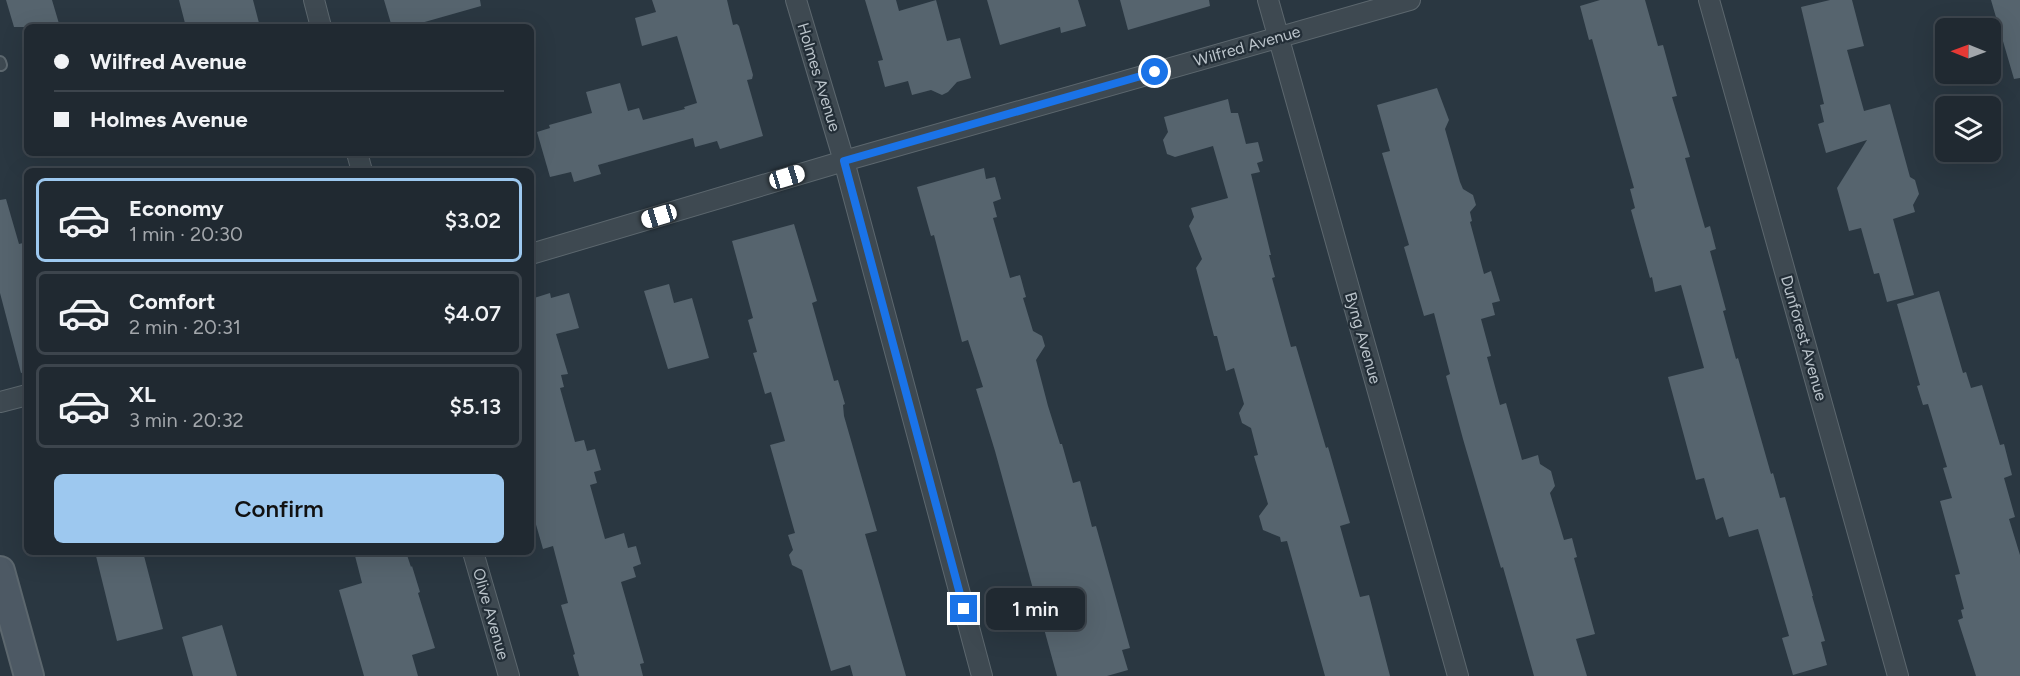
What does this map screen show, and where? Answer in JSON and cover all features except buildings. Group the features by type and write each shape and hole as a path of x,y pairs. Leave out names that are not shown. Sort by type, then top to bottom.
{"main road":[{"path":"0,571 29,676"}],"street":[{"path":"314,0 320,24"},
{"name":"Holmes Avenue","path":"796,0 844,161 982,676"},
{"name":"Byng Avenue","path":"1268,0 1458,676"},
{"name":"Wilfred Avenue","path":"534,253 844,161 1410,0"},
{"name":"Dunforest Avenue","path":"1709,0 1898,676"},
{"path":"0,402 24,396"},
{"name":"Olive Avenue","path":"474,555 509,676"}],"route":[{"path":"964,609 844,161 1155,72"}]}
